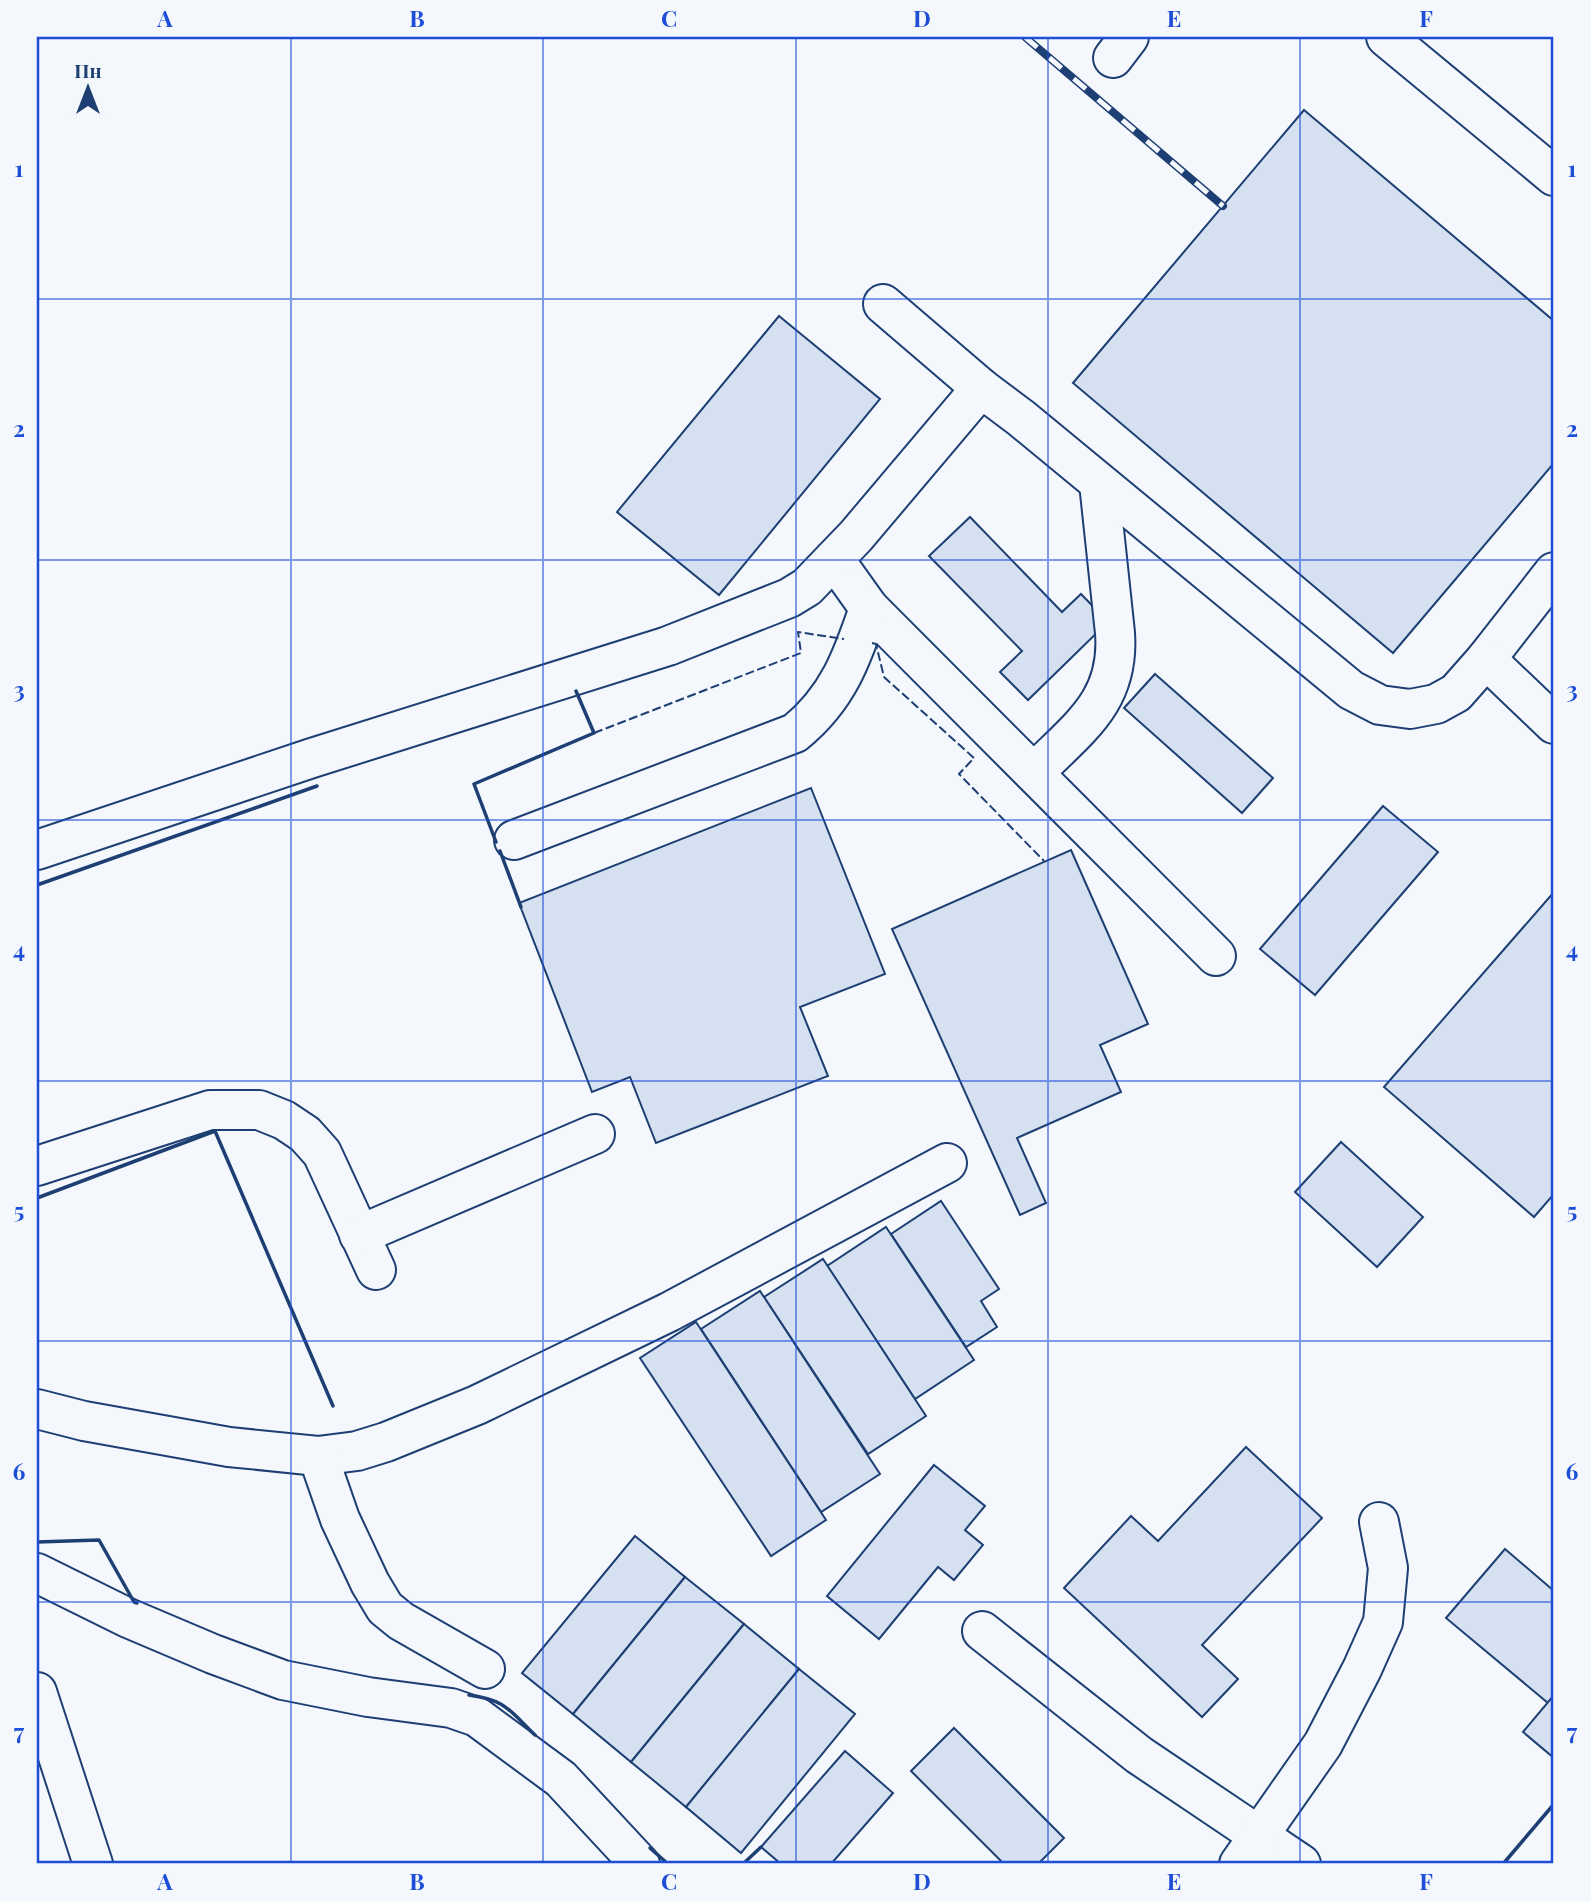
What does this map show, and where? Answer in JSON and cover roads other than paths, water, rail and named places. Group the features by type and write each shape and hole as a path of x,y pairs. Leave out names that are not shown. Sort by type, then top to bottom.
{"lane":[{"path":"1386,37 1554,176"},
{"path":"883,304 981,388 1351,690 1380,705 1410,709 1436,704 1456,693 1554,572"},
{"path":"37,850 312,758 667,646 789,598 807,587 834,559 981,388"},
{"path":"1034,773 1096,710 1113,675 1115,633 1099,483"},
{"path":"834,559 869,608 1216,956"},
{"path":"514,840 795,733 814,717 836,689 850,662 869,608"},
{"path":"1486,659 1554,724"},
{"path":"37,1166 210,1110 259,1110 284,1120 305,1134 322,1153 376,1270"},
{"path":"359,1235 595,1134"},
{"path":"37,1409 84,1421 217,1445 318,1456 357,1451 477,1405 669,1312 947,1163"},
{"path":"318,1456 340,1519 370,1583 385,1608 401,1621 485,1669"},
{"path":"1249,1850 1323,1744 1383,1622 1388,1568 1379,1522"},
{"path":"37,1573 128,1618 283,1680 368,1697 451,1709 477,1717 561,1779 640,1864"},
{"path":"982,1631 1139,1755 1249,1850 1301,1864"},
{"path":"37,1692 93,1864"}],"railway":[{"path":"1025,37 1223,206"}]}
